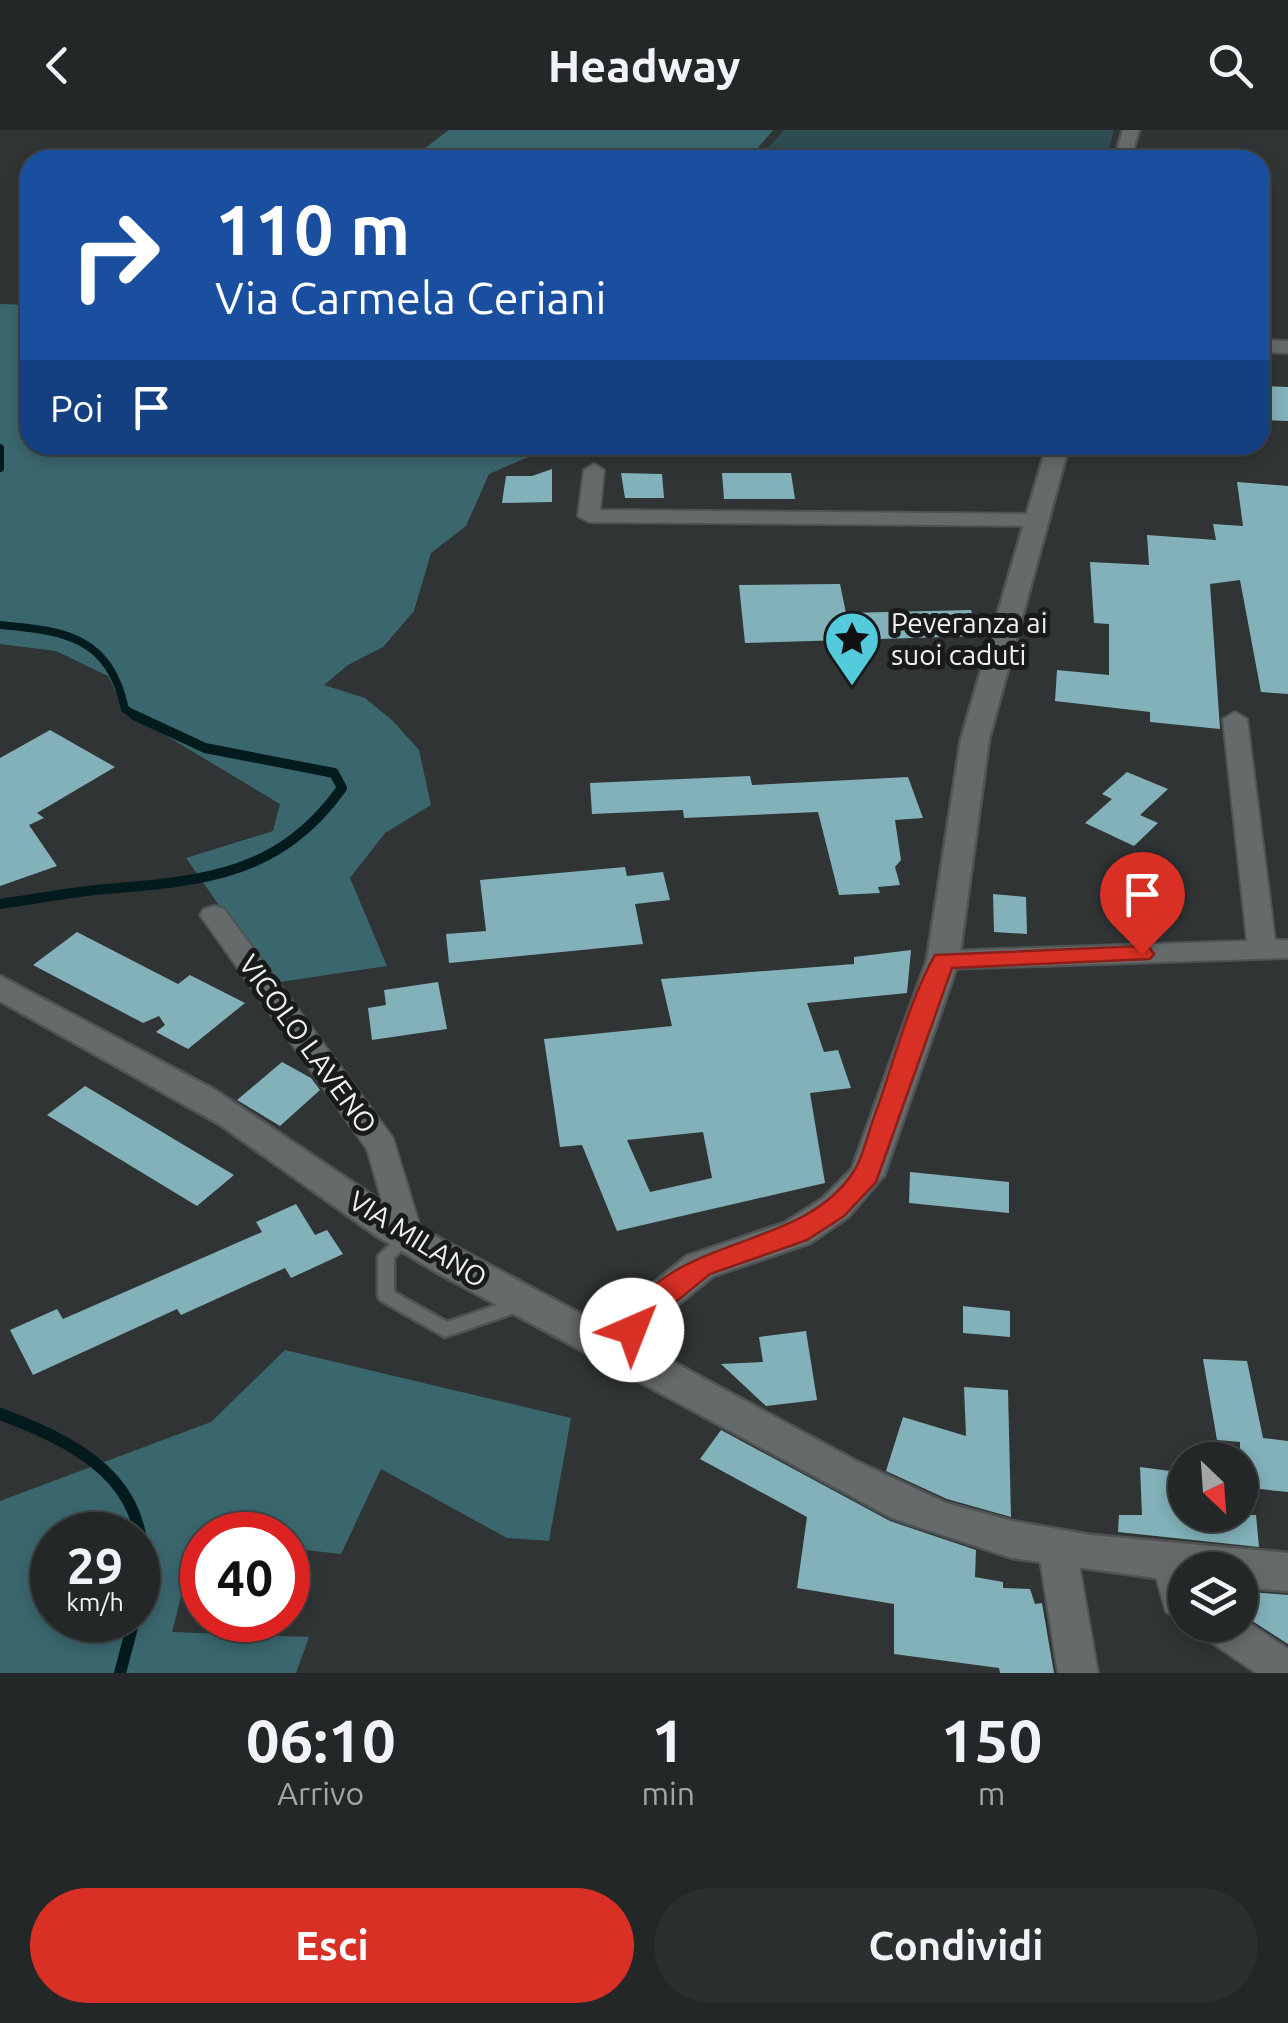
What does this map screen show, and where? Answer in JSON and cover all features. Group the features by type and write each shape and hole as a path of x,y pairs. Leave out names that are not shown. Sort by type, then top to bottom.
{"street":[{"path":"618,1350 647,1309 700,1266 797,1232 835,1208 866,1175 943,960 975,740 1055,455"},
{"path":"594,470 589,516 1038,520"},
{"path":"943,960 1275,949 1235,718"},
{"name":"VICOLO LAVENO","path":"214,914 382,1146 407,1237"},
{"name":"VIA MILANO","path":"0,987 228,1114 407,1237 844,1476 907,1506 973,1530 1057,1547 1168,1562"},
{"path":"1057,1547 1078,1673"},
{"name":"VIA MILANO","path":"1258,1569 1288,1572"},
{"path":"1243,1642 1288,1672"}],"lane":[{"path":"407,1237 386,1256 386,1295 445,1330 524,1303"}],"shaded area":[{"path":"449,130 773,130 756,150 422,150"},
{"path":"784,130 1114,130 1109,150 766,150"},
{"path":"0,304 20,305 20,455 533,455 489,474 466,526 431,553 414,611 383,647 348,665 324,685 365,698 419,750 431,805 385,833 350,878 387,966 273,983 186,858 273,831 280,804 125,711 108,676 56,651 0,644"},
{"path":"285,1350 571,1418 549,1541 507,1538 381,1469 341,1554 310,1550 310,1512 180,1512 180,1601 172,1632 180,1632 180,1642 307,1642 296,1673 0,1673 0,1501 211,1422"}],"building":[{"path":"1270,386 1288,387 1288,421 1270,420"},
{"path":"552,469 552,502 502,503 506,476 532,476"},
{"path":"621,473 662,474 664,498 625,498"},
{"path":"722,473 791,473 795,499 724,499"},
{"path":"1237,482 1288,486 1288,694 1261,692 1240,580 1210,584 1220,729 1150,722 1150,712 1055,701 1057,670 1109,675 1109,624 1094,623 1090,562 1149,565 1147,535 1216,540 1213,524 1243,526"},
{"path":"840,584 846,613 971,610 979,636 745,643 739,585"},
{"path":"50,730 115,767 37,813 44,818 29,825 57,866 0,886 0,758"},
{"path":"1127,772 1168,789 1140,815 1158,823 1134,846 1085,823 1112,799 1102,794"},
{"path":"750,776 752,785 908,777 923,818 895,820 901,860 895,867 900,885 878,887 880,893 839,895 818,812 684,818 683,810 592,814 590,783"},
{"path":"625,867 627,876 663,872 670,900 635,904 643,944 449,963 446,934 486,931 480,880"},
{"path":"993,894 1026,897 1027,934 994,932"},
{"path":"77,932 178,984 190,975 245,1003 188,1049 156,1032 165,1025 159,1016 143,1023 33,965"},
{"path":"911,950 907,993 807,1003 824,1052 838,1050 851,1088 810,1093 825,1183 617,1231 582,1145 560,1147 544,1039 672,1026 661,979 854,964 854,957","holes":["703,1132 712,1178 650,1192 627,1140"]},
{"path":"438,982 447,1029 372,1040 368,1008 386,1005 384,990"},
{"path":"282,1062 311,1078 320,1090 280,1126 237,1100"},
{"path":"85,1086 234,1175 197,1206 47,1115"},
{"path":"910,1172 1009,1182 1009,1213 909,1203"},
{"path":"296,1204 315,1235 327,1230 343,1254 291,1278 285,1268 181,1315 177,1309 33,1375 10,1330 57,1309 63,1319 262,1232 256,1222"},
{"path":"963,1306 1010,1311 1010,1337 963,1333"},
{"path":"806,1331 817,1400 766,1406 721,1364 763,1362 759,1337"},
{"path":"1203,1359 1247,1361 1263,1438 1288,1441 1288,1492 1258,1489 1258,1442 1217,1440"},
{"path":"964,1387 1008,1390 1011,1517 947,1499 886,1471 903,1417 966,1436"},
{"path":"721,1430 890,1521 976,1550 975,1577 1003,1582 1003,1588 1030,1589 1035,1604 1042,1603 1054,1673 1000,1673 999,1668 894,1654 894,1604 797,1588 807,1517 700,1459"},
{"path":"1140,1467 1168,1471 1168,1532 1258,1532 1259,1547 1118,1532 1119,1515 1142,1515"},
{"path":"1258,1592 1288,1595 1288,1644 1258,1625"}],"waterway":[{"path":"0,448 0,468"},
{"path":"0,625 46,631 82,642 108,666 125,709 137,716"},
{"path":"0,904 176,882 238,868 293,839 342,788 334,773 205,748 137,716"},
{"path":"0,1414 65,1443 92,1460 114,1480 133,1512"},
{"path":"120,1673 128,1642"}],"place":[{"name":"Peveranza ai suoi caduti","path":"852,688"}],"route":[{"path":"632,1330 647,1309 700,1266 797,1232 835,1208 866,1175 943,960 1142,954"}]}
